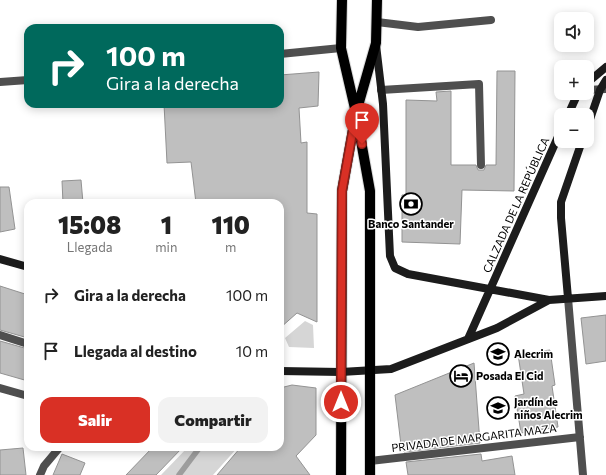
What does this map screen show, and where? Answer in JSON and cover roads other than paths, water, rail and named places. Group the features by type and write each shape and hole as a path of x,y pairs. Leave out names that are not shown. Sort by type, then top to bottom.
{"main road":[{"path":"342,0 341,48 356,113 370,191 370,475"},
{"path":"341,475 342,191 356,113 376,43 377,0"},
{"name":"CALZADA DE LA REPÚBLICA","path":"376,43 384,112 390,256 395,268 408,274 490,289"},
{"path":"594,77 606,67"},
{"path":"594,111 606,80"},
{"name":"CALZADA DE LA REPÚBLICA","path":"468,339 554,146"},
{"path":"568,298 561,202 580,148"},
{"path":"0,259 24,267"},
{"path":"490,289 549,300 606,296"},
{"path":"284,371 342,372 391,369 497,328 549,300"}],"street":[{"path":"377,22 418,27 491,20"},
{"path":"284,54 341,48"},
{"path":"0,82 24,80"},
{"path":"381,90 479,84 481,165"},
{"path":"568,298 583,475"},
{"path":"0,335 24,343"},
{"path":"0,388 24,395"},
{"name":"PRIVADA DE MARGARITA MAZA","path":"370,461 580,437"},
{"path":"40,475 44,466 57,451"}],"waterway":[{"path":"179,475 197,451"}],"place":[{"name":"Banco Santander","path":"411,204"},
{"name":"Alecrim","path":"498,354"},
{"name":"Posada El Cid","path":"461,376"},
{"name":"Jardín de niños Alecrim","path":"498,408"}]}
